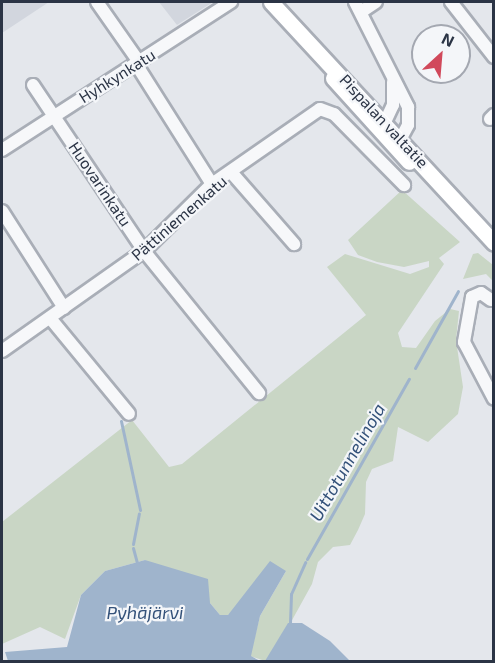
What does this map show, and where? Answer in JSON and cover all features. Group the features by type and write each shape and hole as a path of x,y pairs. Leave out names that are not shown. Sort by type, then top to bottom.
{"main road":[{"name":"Pispalan valtatie","path":"271,2 401,138 494,243"},
{"path":"315,46 349,99 433,187 460,207"}],"street":[{"path":"97,2 138,63 212,184"},
{"name":"Hyhkynkatu","path":"2,150 231,2"},
{"path":"376,2 358,7 408,107 408,125 401,138"},
{"path":"451,2 494,57"},
{"path":"385,122 393,105 393,81"},
{"name":"Huovarinkatu","path":"33,85 144,250 259,393"},
{"name":"Pättiniemenkatu","path":"2,351 144,250 212,184 320,109 334,114 404,185"},
{"path":"231,172 294,244"},
{"path":"2,212 64,308"},
{"path":"491,300 481,293 472,297 464,342 494,399"},
{"path":"50,318 129,414"}],"shaded area":[{"path":"2,2 49,2 2,33"},
{"path":"159,2 213,2 177,25"}],"green space":[{"path":"402,190 460,242 439,258 444,264 398,333 402,347 416,348 435,321 450,309 459,311 456,340 463,387 458,414 428,442 398,427 393,461 372,469 366,482 365,514 350,545 333,547 318,562 312,584 275,651 265,661 250,656 260,616 286,571 228,615 220,615 210,603 145,560 105,571 81,595 65,639 40,627 2,644 2,522 132,420 169,467 182,464 366,315 327,267 345,254 410,274 429,267 429,261 404,267 377,262 358,255 348,240"},
{"path":"478,253 493,265 493,281 486,274 463,279 473,254"}],"water":[{"name":"Pyhäjärvi","path":"145,560 208,579 210,603 220,615 228,615 270,561 286,571 260,616 251,656 260,661 8,661 5,652 67,647 81,595 105,571"},
{"path":"288,623 302,623 330,641 350,661 265,661"}],"waterway":[{"name":"Uittotunnelinoja","path":"415,368 458,291"},
{"name":"Uittotunnelinoja","path":"307,559 409,379"},
{"path":"121,421 140,510"},
{"path":"133,544 139,514"},
{"path":"133,548 137,563"},
{"name":"Uittotunnelinoja","path":"290,623 291,594 305,562"}]}
